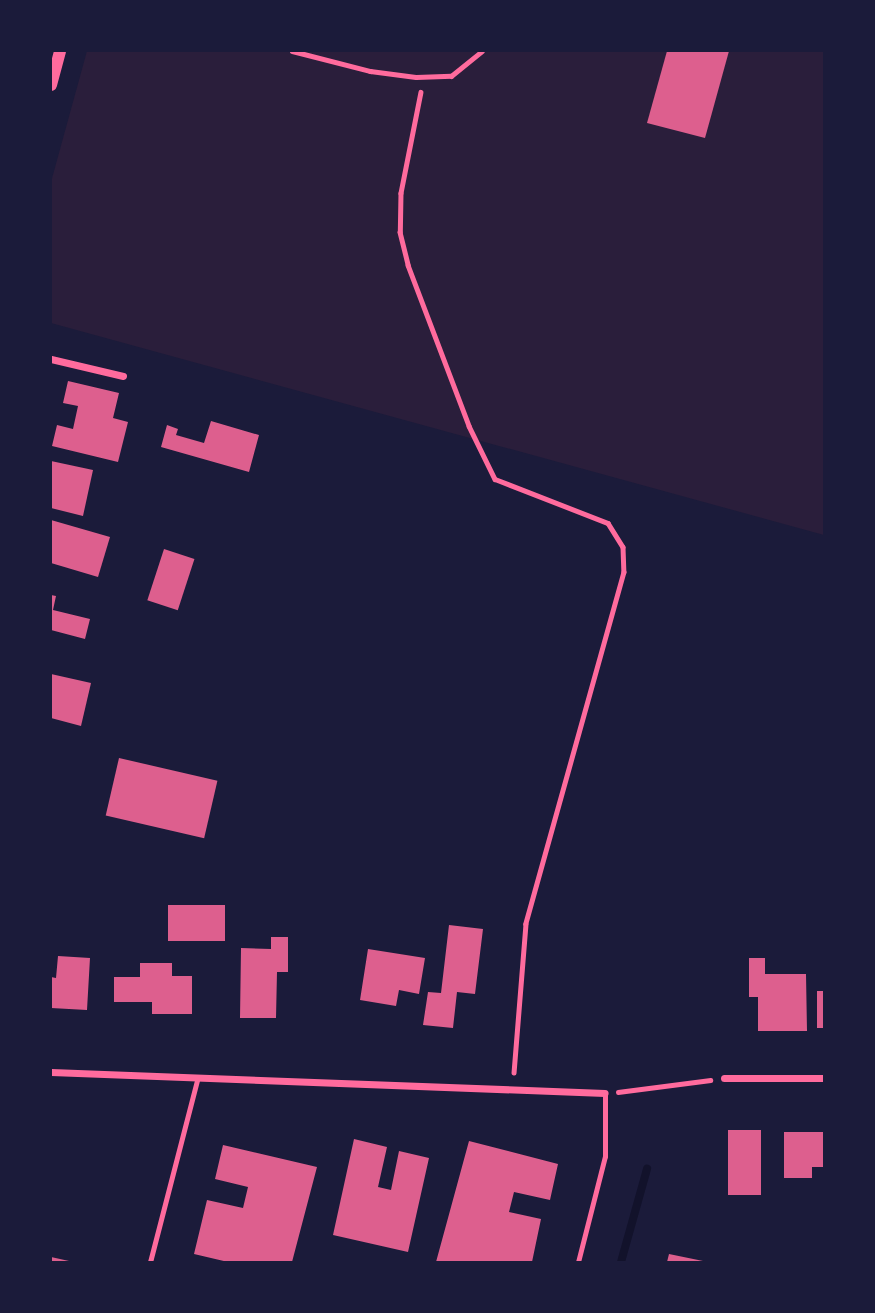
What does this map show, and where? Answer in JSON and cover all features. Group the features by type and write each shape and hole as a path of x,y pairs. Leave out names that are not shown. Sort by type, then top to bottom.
{"street":[{"path":"51,85 60,51"},
{"path":"51,359 123,376"},
{"path":"51,1072 605,1093"},
{"path":"724,1078 824,1078"}],"lane":[{"path":"292,51 370,71 424,77 451,76 482,51"},
{"path":"150,1262 198,1077"},
{"path":"578,1262 605,1156 605,1093"}],"path":[{"path":"424,77 401,194 400,232 412,277 469,426 495,479 608,523 623,547 624,572 526,925 512,1090"},
{"path":"605,1093 724,1078"}],"shaded area":[{"path":"87,51 824,51 824,535 51,323 51,182"}],"building":[{"path":"667,51 729,51 705,138 647,123"},
{"path":"68,381 119,393 113,418 128,422 118,462 52,446 57,425 73,429 78,406 63,403"},
{"path":"211,421 259,435 249,472 161,447 167,425 178,429 176,435 204,443"},
{"path":"51,461 93,470 83,516 51,508"},
{"path":"51,520 110,537 98,577 51,563"},
{"path":"164,549 194,559 178,610 147,600"},
{"path":"51,595 56,596 53,610 90,619 85,639 51,630"},
{"path":"51,674 91,683 81,726 51,718"},
{"path":"119,758 217,781 204,838 106,815"},
{"path":"168,905 225,905 225,941 168,941"},
{"path":"449,925 483,929 475,994 457,992 453,1028 423,1025 428,992 441,993"},
{"path":"271,937 288,937 288,972 277,972 276,1018 240,1018 241,948 271,949"},
{"path":"368,949 425,958 419,994 399,990 396,1006 360,1000"},
{"path":"58,956 90,958 87,1010 51,1008 51,977 56,978"},
{"path":"749,958 765,958 765,974 806,974 807,1031 758,1031 758,997 749,997"},
{"path":"140,963 172,963 172,976 192,976 192,1014 152,1014 152,1002 114,1002 114,977 140,977"},
{"path":"817,991 824,991 824,1028 817,1028"},
{"path":"728,1130 761,1130 761,1195 728,1195"},
{"path":"784,1132 824,1132 824,1167 812,1167 812,1178 784,1178"},
{"path":"354,1139 387,1147 378,1187 391,1190 399,1151 429,1158 408,1252 333,1235"},
{"path":"469,1141 558,1164 550,1200 514,1192 509,1212 541,1219 532,1262 436,1262"},
{"path":"223,1145 317,1167 292,1262 228,1262 194,1254 207,1200 243,1208 248,1187 215,1179"},
{"path":"669,1254 703,1261 703,1262 667,1262"},
{"path":"51,1257 69,1261 69,1262 51,1262"}],"waterway":[{"path":"621,1262 647,1169"}]}
